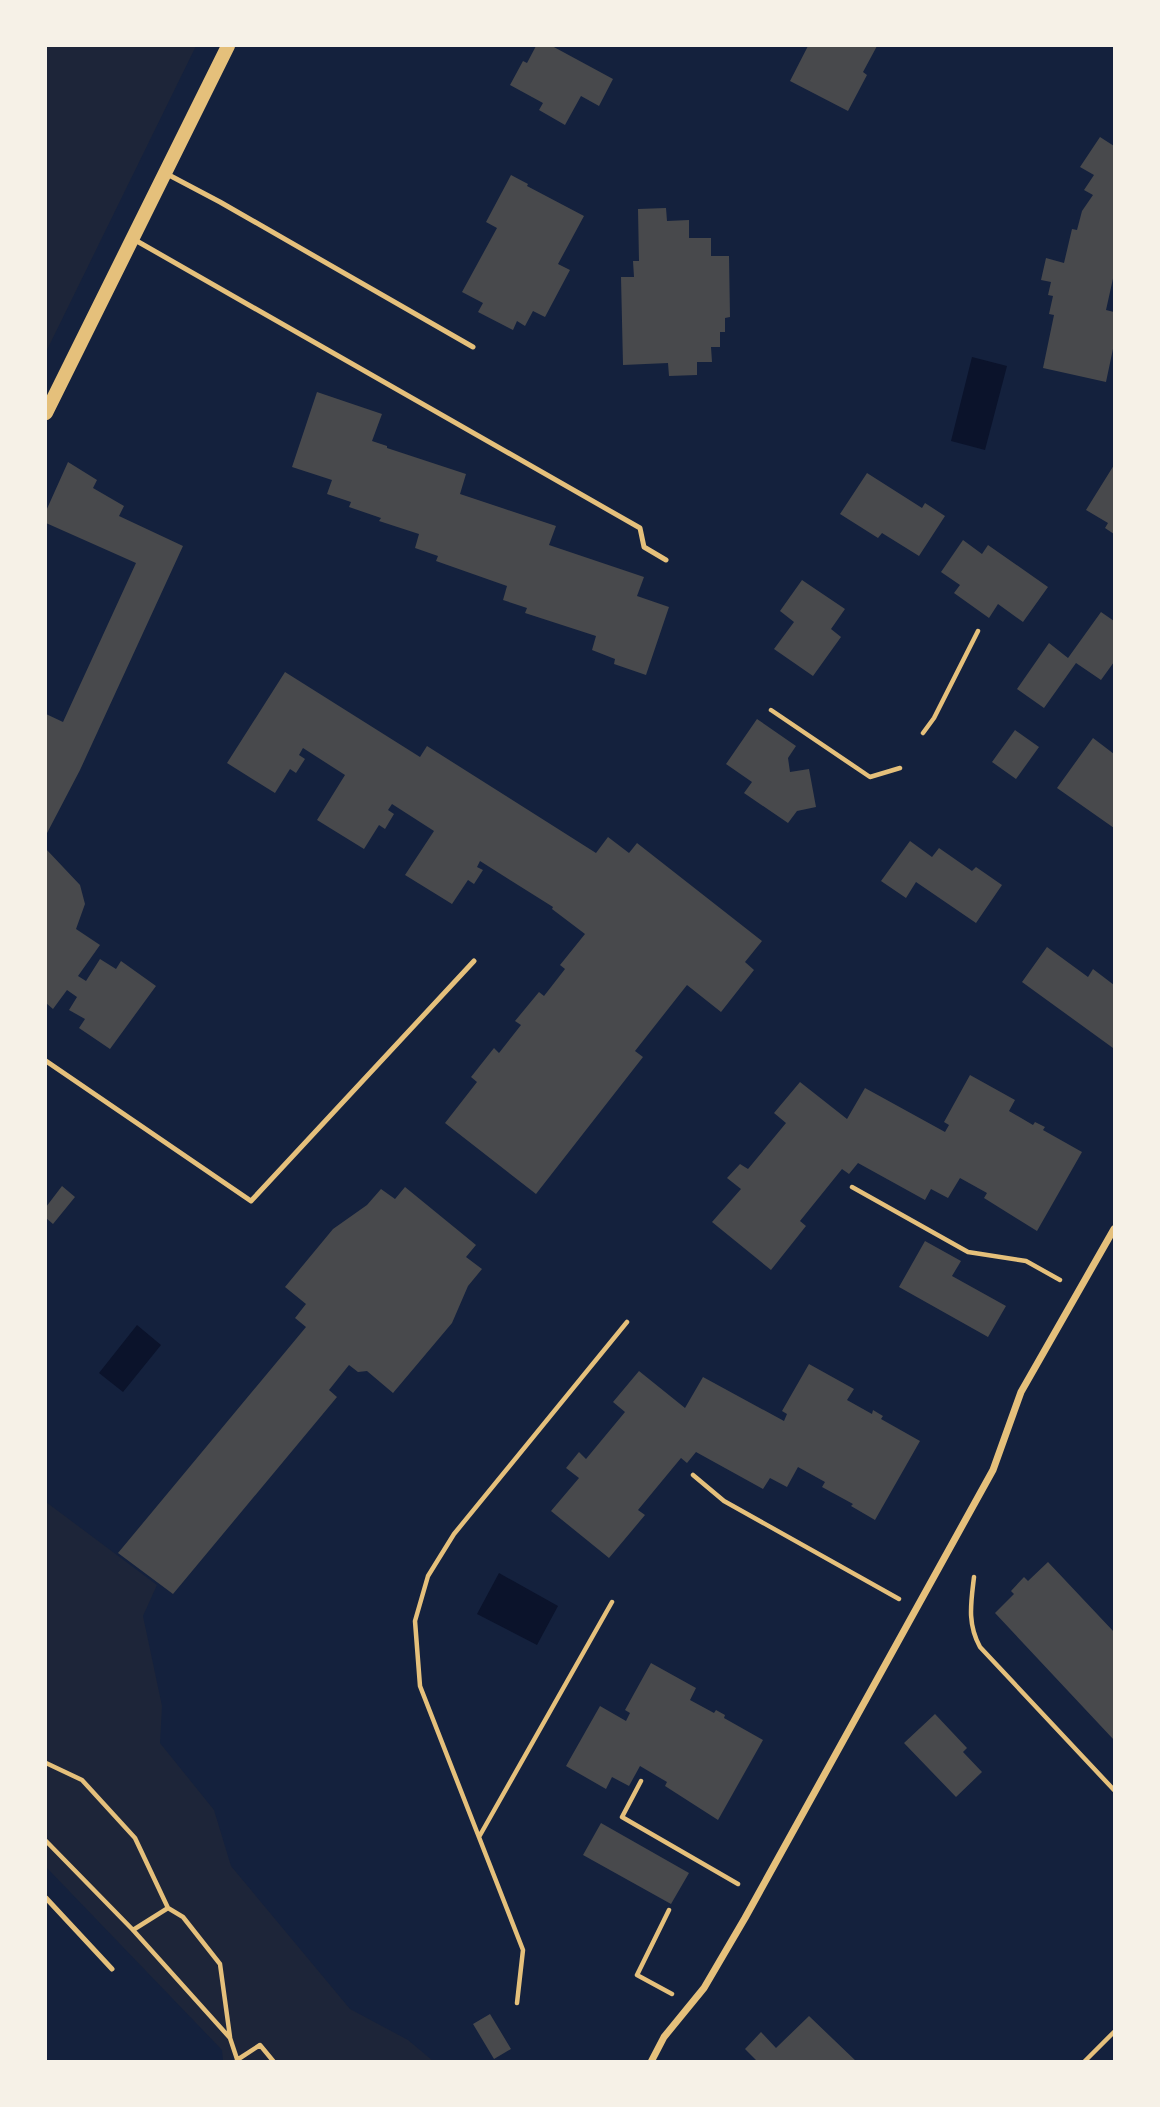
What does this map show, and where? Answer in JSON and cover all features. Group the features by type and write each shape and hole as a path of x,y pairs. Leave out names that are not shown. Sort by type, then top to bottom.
{"main road":[{"path":"46,413 228,46"}],"street":[{"path":"651,2062 664,2037 704,1988 757,1895 993,1469 1021,1392 1115,1229"}],"lane":[{"path":"164,173 220,202 473,347"},
{"path":"132,238 206,283 640,528 644,547 666,560"},
{"path":"46,1061 251,1201 474,961"},
{"path":"46,1898 112,1969"}],"path":[{"path":"923,733 934,718 978,631"},
{"path":"771,709 870,777 900,768"},
{"path":"852,1187 968,1252 1026,1261 1079,1291"},
{"path":"517,2003 523,1950 420,1686 415,1621 428,1576 454,1534 627,1322"},
{"path":"693,1475 724,1501 874,1585"},
{"path":"974,1577 970,1613 973,1634 979,1647 1115,1790"},
{"path":"479,1837 612,1602"},
{"path":"46,1763 82,1780 135,1838 168,1908 183,1917 220,1964 230,2038 238,2061 260,2045 274,2062"},
{"path":"641,1781 622,1817 757,1895"},
{"path":"46,1841 133,1930 230,2038"},
{"path":"133,1930 168,1908"},
{"path":"669,1910 637,1975 677,1997 689,2007"},
{"path":"1084,2062 1115,2032"}],"shaded area":[{"path":"46,46 196,46 46,352"},
{"path":"972,357 1007,366 985,450 951,441"},
{"path":"137,1325 161,1345 123,1392 99,1373"},
{"path":"46,1502 157,1585 143,1616 162,1706 160,1743 214,1810 231,1866 350,2009 408,2040 433,2061 223,2061 222,2050 46,1867"},
{"path":"499,1573 558,1606 537,1645 477,1614"}],"building":[{"path":"536,46 552,46 613,79 599,106 581,96 565,125 539,110 543,103 510,85 523,61 527,63"},
{"path":"808,46 877,46 863,72 867,75 848,111 790,81"},
{"path":"1100,137 1114,146 1114,274 1106,310 1114,312 1114,344 1106,382 1043,368 1054,315 1049,314 1053,296 1048,295 1051,282 1041,280 1046,258 1064,263 1072,229 1077,230 1082,211 1093,195 1084,190 1094,175 1080,167"},
{"path":"511,175 584,216 558,264 570,270 545,317 533,311 525,326 517,321 513,330 478,312 483,303 462,292 497,228 486,222"},
{"path":"666,208 667,221 689,220 689,238 711,238 711,256 729,256 730,317 725,318 725,332 720,332 720,347 711,347 712,362 697,362 697,375 669,376 668,363 623,365 621,277 634,277 633,261 639,261 638,209"},
{"path":"317,392 382,414 372,441 466,474 460,494 556,526 549,545 644,577 637,596 669,607 646,675 614,664 615,659 592,650 596,636 525,613 527,608 503,600 507,586 436,561 438,556 415,548 419,534 379,521 381,518 349,507 351,502 327,494 332,480 292,467"},
{"path":"68,462 97,480 93,488 124,506 119,516 183,546 80,770 46,835 46,714 63,722 136,563 46,523 46,511"},
{"path":"1114,465 1114,534 1105,528 1108,523 1086,510"},
{"path":"867,473 922,508 925,503 945,516 919,556 882,533 878,538 840,514"},
{"path":"963,540 982,554 988,545 1048,587 1023,622 998,604 989,618 954,593 960,585 941,572"},
{"path":"802,580 845,609 831,629 841,637 813,676 774,649 794,622 780,611"},
{"path":"1101,612 1114,621 1114,662 1101,680 1076,663 1044,708 1017,689 1049,643 1068,658"},
{"path":"285,672 420,757 427,746 596,853 608,837 629,853 637,843 762,941 745,962 754,970 721,1012 687,985 635,1051 643,1057 536,1194 445,1123 477,1082 471,1077 494,1048 499,1053 521,1025 515,1021 539,992 544,996 565,969 560,965 585,934 552,909 553,907 480,861 477,867 483,870 474,884 468,880 452,904 405,875 434,831 392,804 388,810 394,814 385,829 379,825 364,849 317,820 345,775 303,748 299,755 305,759 296,773 290,769 275,793 227,763"},
{"path":"757,719 796,746 788,758 790,772 809,769 816,807 797,811 788,823 744,793 752,782 726,764"},
{"path":"1015,730 1039,747 1016,779 992,762"},
{"path":"1093,738 1114,754 1114,828 1057,788"},
{"path":"910,841 932,857 939,848 972,871 976,867 1002,885 976,923 916,882 906,898 881,881"},
{"path":"46,849 80,885 85,904 76,929 100,945 78,976 86,981 100,959 116,969 121,961 156,986 110,1049 79,1028 85,1019 69,1010 77,997 67,990 53,1009 46,1003"},
{"path":"1047,947 1088,977 1093,969 1114,985 1113,1048 1022,982"},
{"path":"970,1075 1015,1100 1009,1111 1033,1125 1035,1122 1045,1127 1043,1130 1082,1152 1037,1231 984,1198 987,1193 960,1178 948,1198 931,1189 925,1200 858,1163 849,1174 842,1169 800,1221 806,1226 771,1270 712,1222 741,1189 727,1178 740,1164 748,1169 786,1123 774,1113 800,1082 847,1119 865,1088 945,1132 949,1125 944,1122"},
{"path":"62,1186 75,1197 53,1224 46,1218 46,1207"},
{"path":"405,1187 476,1245 466,1257 482,1269 468,1286 452,1323 393,1393 367,1371 358,1372 349,1365 329,1390 337,1397 173,1594 118,1553 306,1327 295,1318 306,1304 285,1287 333,1229 367,1205 381,1189 395,1199"},
{"path":"925,1241 961,1261 952,1276 1006,1306 988,1337 899,1287"},
{"path":"809,1364 854,1389 847,1400 872,1414 873,1410 883,1416 881,1419 920,1441 875,1520 822,1487 825,1482 798,1467 787,1487 770,1478 763,1489 696,1452 687,1463 681,1458 638,1510 645,1515 609,1558 551,1511 579,1478 566,1468 579,1452 586,1459 625,1412 613,1402 639,1371 685,1408 703,1377 784,1421 787,1414 782,1411"},
{"path":"1048,1562 1114,1632 1114,1740 995,1613 1014,1594 1011,1591 1024,1577 1028,1581"},
{"path":"651,1663 696,1688 690,1700 714,1713 716,1710 725,1715 724,1718 763,1740 718,1820 665,1786 667,1782 640,1766 629,1786 612,1777 606,1789 566,1766 600,1706 626,1721 630,1713 625,1710"},
{"path":"935,1714 967,1748 963,1752 982,1772 956,1797 904,1743"},
{"path":"601,1823 689,1873 671,1904 583,1855"},
{"path":"490,2014 511,2049 494,2059 473,2024"},
{"path":"809,2016 857,2062 758,2062 745,2049 761,2032 776,2048"}]}
